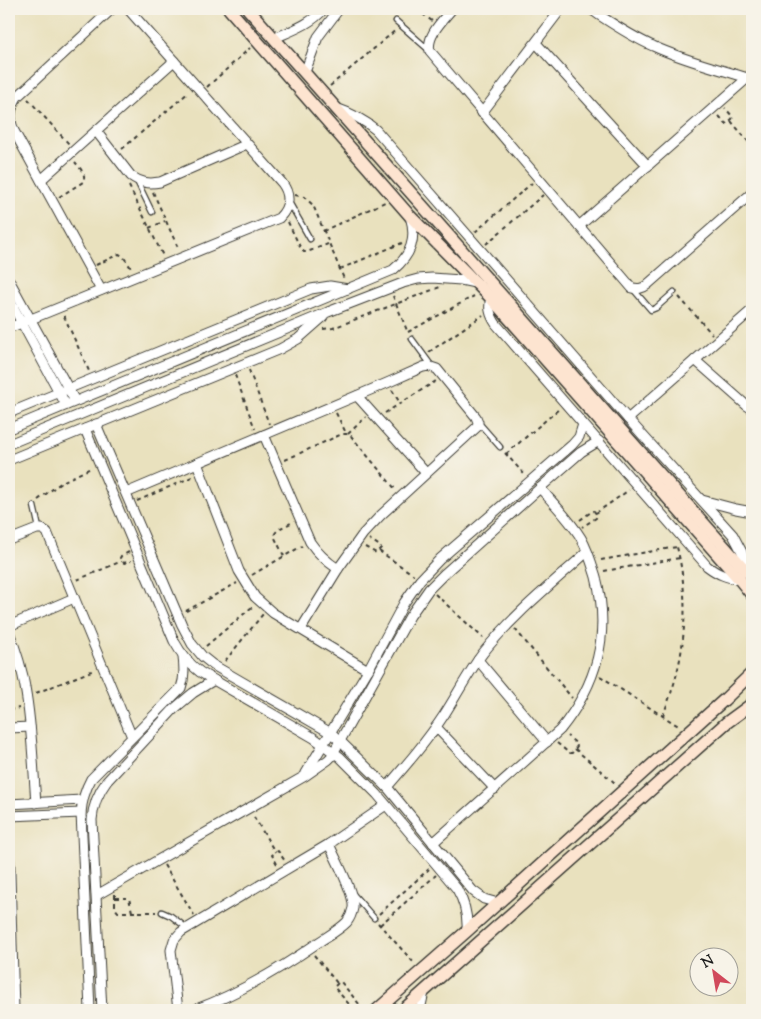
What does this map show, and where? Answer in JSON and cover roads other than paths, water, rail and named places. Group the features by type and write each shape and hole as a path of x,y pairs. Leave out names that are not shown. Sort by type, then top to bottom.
{"street":[{"path":"101,290 14,131 9,118 13,103 22,92 112,9"},
{"path":"9,328 279,218 284,213 288,198 286,188 128,9"},
{"path":"229,9 410,216 483,291 746,576"},
{"path":"275,38 307,24 324,9"},
{"path":"305,72 318,37 339,9"},
{"path":"452,9 430,38 430,51 632,288 637,289 647,285 752,193"},
{"path":"482,113 562,9"},
{"path":"590,9 628,34 652,46 677,56 750,76"},
{"path":"251,11 746,576"},
{"path":"536,43 648,166"},
{"path":"41,180 174,61"},
{"path":"578,226 750,76"},
{"path":"336,108 357,116 376,130 628,419 733,535 742,552 746,576 752,595"},
{"path":"96,131 127,171 137,180 149,183 160,182 247,144"},
{"path":"9,428 393,270 406,257 413,239 410,216"},
{"path":"9,444 390,287 418,279 461,280 483,291 489,311 496,324 707,566 723,577 746,576"},
{"path":"9,280 26,321 66,405"},
{"path":"9,413 311,289 330,286 348,289"},
{"path":"9,299 26,321 75,401"},
{"path":"628,419 752,310"},
{"path":"9,460 289,344 306,332 328,312"},
{"path":"695,360 752,409"},
{"path":"126,494 420,368 431,366 436,369 476,416 478,422 475,429 381,515 360,538 338,569 301,629"},
{"path":"357,396 426,473"},
{"path":"96,424 184,630 198,652 218,668 340,740 387,787 473,891 484,899 498,903"},
{"path":"305,776 368,670 404,603 420,580 440,559 572,445 579,437 583,424"},
{"path":"85,429 174,641 183,656 194,667 214,680 324,744 358,774 457,889 467,914 467,931"},
{"path":"265,435 310,542 325,560 338,569"},
{"path":"97,896 305,776 328,760 422,598 444,573 581,452 599,441"},
{"path":"197,463 239,571 259,602 368,670"},
{"path":"433,843 560,730 583,697 597,660 602,620 600,600 591,562 574,528 540,488"},
{"path":"702,500 752,512"},
{"path":"9,540 40,528 47,532 132,737"},
{"path":"387,787 436,727 490,644 587,552"},
{"path":"9,626 74,598"},
{"path":"9,632 20,666 27,697 36,803"},
{"path":"90,1010 82,800 91,779 180,688 183,683 184,674 183,656"},
{"path":"478,660 549,740"},
{"path":"377,1010 752,673"},
{"path":"102,1010 92,820 94,803 101,788 174,709 193,693 214,680"},
{"path":"403,1010 718,730 752,704"},
{"path":"436,727 495,789"},
{"path":"9,728 30,728"},
{"path":"9,804 82,800"},
{"path":"178,1010 171,950 177,936 187,928 329,844 386,805"},
{"path":"9,816 81,813"},
{"path":"9,840 11,970 14,1010"},
{"path":"194,1010 208,1006 283,966 341,927 349,919 352,914 353,902 329,844"},
{"path":"420,1010 424,992"}],"lane":[{"path":"396,21 430,51"},
{"path":"137,180 152,212"},
{"path":"288,198 310,239"},
{"path":"632,288 651,310 656,308 674,292"},
{"path":"412,339 431,366"},
{"path":"478,422 500,447"},
{"path":"34,506 40,528"},
{"path":"350,891 374,918"},
{"path":"162,912 187,928"}]}
